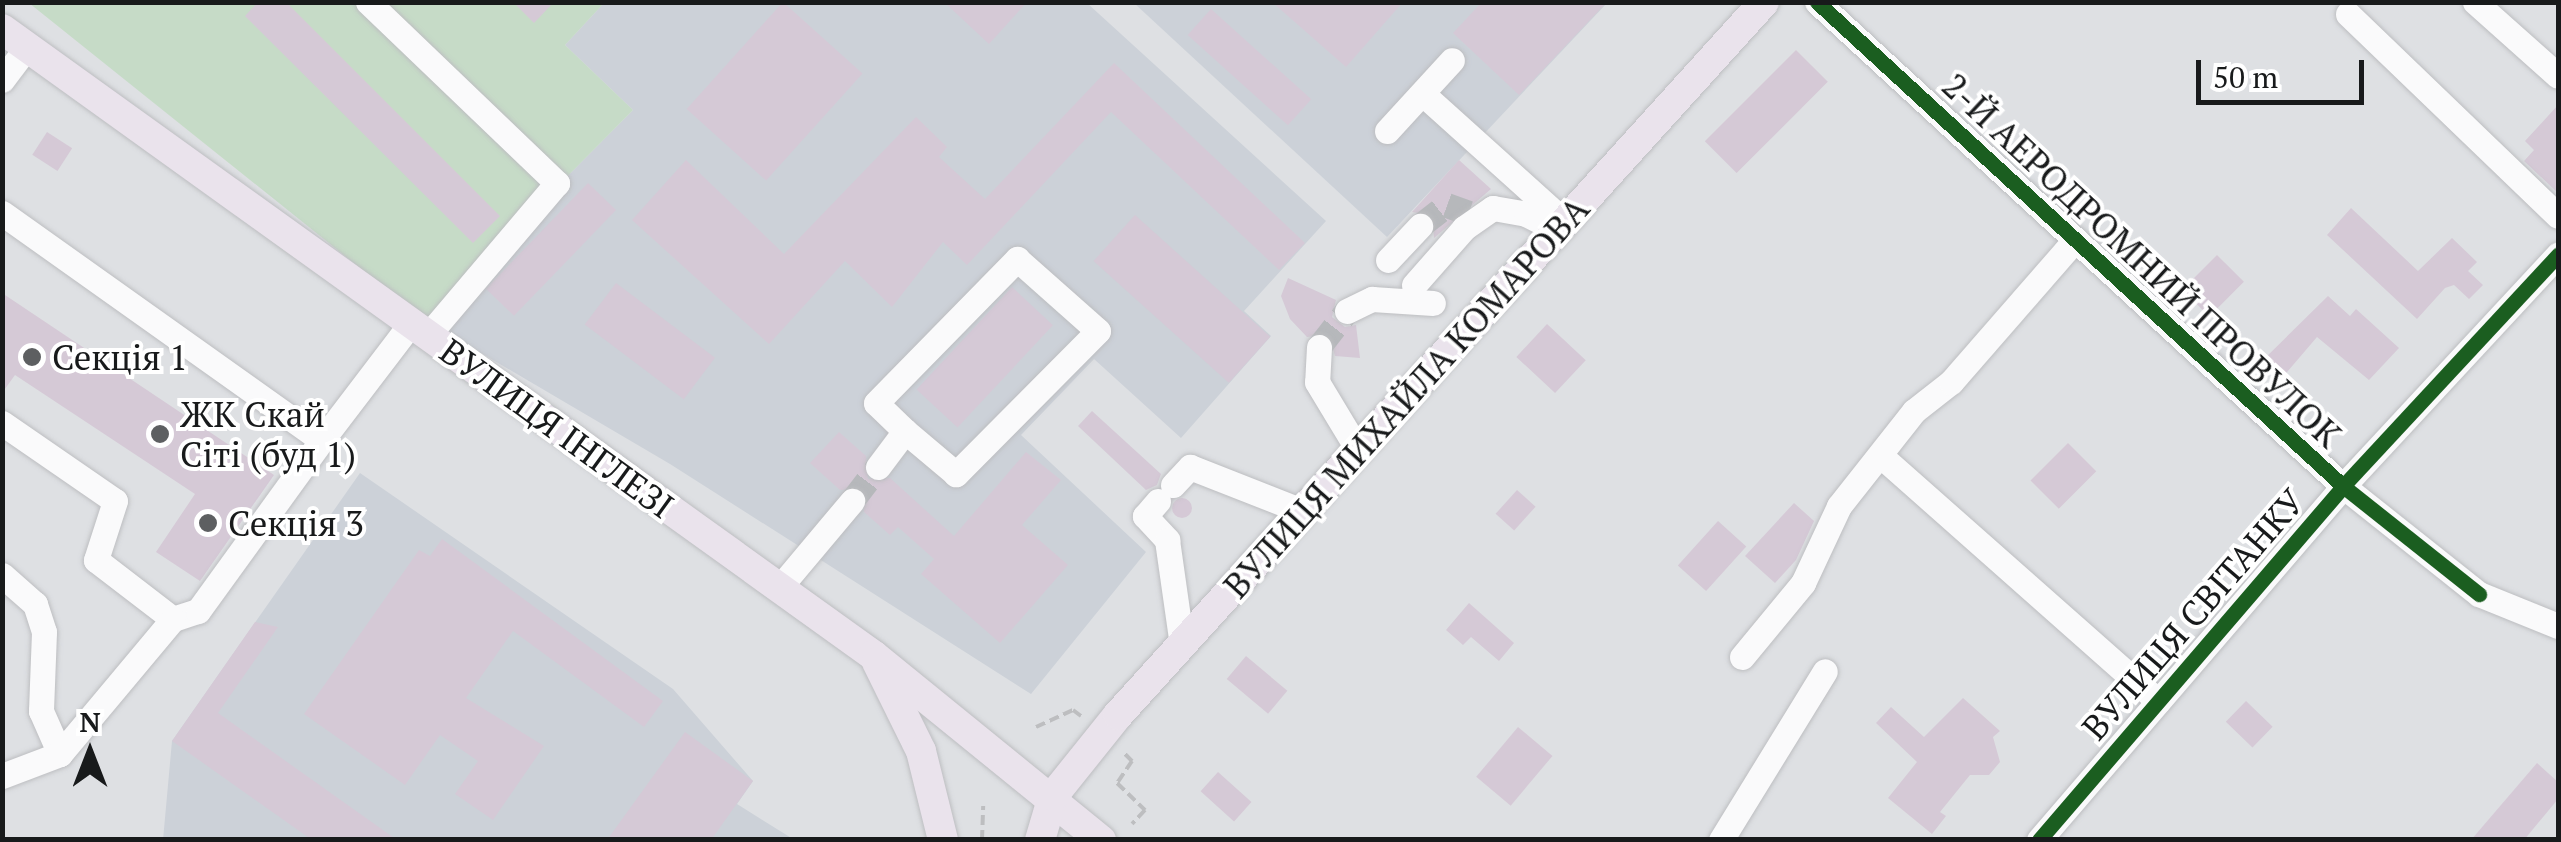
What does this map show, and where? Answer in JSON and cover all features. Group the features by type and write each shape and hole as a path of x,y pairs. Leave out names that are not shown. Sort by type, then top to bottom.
{"main road":[{"name":"ВУЛИЦЯ МИХАЙЛА КОМАРОВА","path":"1052,796 1182,644 1764,2"},
{"name":"ВУЛИЦЯ ІНГЛЕЗІ","path":"15,38 873,655 1052,796 1101,840"},
{"path":"873,655 921,751 943,840"},
{"path":"1040,840 1052,796"}],"street":[{"path":"2,776 60,754 174,619 198,611 322,440 557,182 368,2"},
{"name":"2-Й АЕРОДРОМНИЙ ПРОВУЛОК","path":"1817,2 2343,486 2479,594 2548,622"},
{"path":"2475,2 2558,76"},
{"path":"2348,14 2558,216"},
{"path":"2,80 15,38"},
{"path":"1387,130 1424,95 1452,60"},
{"path":"1424,95 1560,225"},
{"path":"1347,312 1372,299 1423,294 1472,217 1494,208 1560,225"},
{"path":"2,214 322,440"},
{"path":"1388,260 1420,226"},
{"path":"1742,657 1803,583 1839,506 2075,240"},
{"name":"ВУЛИЦЯ СВІТАНКУ","path":"2039,840 2343,486 2558,256"},
{"path":"1017,259 1098,330 956,474 905,431 876,403 1017,259"},
{"path":"1318,347 1316,382 1358,450"},
{"path":"2,423 116,501 96,560 174,619"},
{"path":"878,467 905,431"},
{"path":"1881,456 2158,702"},
{"path":"1182,644 1167,540 1145,516 1190,466 1302,511"},
{"path":"780,588 852,501"},
{"path":"2,575 35,604 44,632 40,711 60,754"},
{"path":"2548,622 2558,601"},
{"path":"1721,840 1825,671"}],"path":[{"path":"1036,727 1073,710 1081,716"},
{"path":"1125,754 1132,761 1116,783 1145,810 1132,824"},
{"path":"982,840 983,806"}],"shaded area":[{"path":"604,3 1087,3 1326,221 1244,311 1271,336 1181,438 1094,359 1021,435 1146,552 1031,694 670,464 425,320 633,110 565,45"},
{"path":"1134,3 1607,3 1387,237"},
{"path":"360,473 673,689 753,781 737,804 793,839 163,840 172,741"}],"green space":[{"path":"29,3 604,3 565,45 633,110 425,320"}],"building":[{"path":"258,2 286,2 500,216 473,243 245,16"},
{"path":"513,2 554,2 534,23"},
{"path":"783,2 863,74 766,181 687,109"},
{"path":"944,2 1027,2 989,44"},
{"path":"1272,2 1403,2 1346,67"},
{"path":"1482,2 1607,2 1519,95 1453,33"},
{"path":"1211,9 1311,99 1288,125 1188,35"},
{"path":"1796,50 1828,82 1737,173 1705,141"},
{"path":"1114,63 1305,243 1279,270 1111,112 967,265 943,242 892,307 845,261 769,344 632,220 686,160 784,254 916,117 947,147 939,157 985,199"},
{"path":"2558,105 2558,193 2524,161 2534,150 2525,141"},
{"path":"47,132 72,148 57,171 32,155"},
{"path":"1459,160 1491,189 1434,238 1432,215 1412,212"},
{"path":"588,183 616,210 514,316 486,289"},
{"path":"2351,208 2418,271 2452,238 2477,262 2468,271 2483,285 2469,299 2454,285 2445,288 2417,319 2327,235"},
{"path":"1135,215 1270,337 1229,383 1094,261"},
{"path":"2217,255 2244,282 2209,317 2182,290"},
{"path":"1288,278 1336,300 1332,317 1345,327 1356,325 1360,358 1335,356 1329,334 1307,337 1290,319 1281,296"},
{"path":"616,283 715,358 684,399 585,325"},
{"path":"1012,287 1053,325 957,428 917,389"},
{"name":"ЖК Скай Сіті (буд 1)","path":"2,293 274,475 200,581 156,552 195,494 15,375 2,393"},
{"path":"2328,296 2350,316 2356,309 2399,348 2369,380 2317,337 2281,379 2261,362"},
{"path":"1547,324 1586,360 1555,393 1516,357"},
{"path":"1092,411 1161,474 1157,485 1146,490 1078,426"},
{"path":"839,432 866,456 868,479 890,478 954,536 1026,452 1061,480 1022,525 1068,565 1000,643 921,574 934,559 898,527 890,535 864,512 863,489 840,490 810,463"},
{"path":"2068,443 2096,471 2059,509 2031,480"},
{"path":"1517,490 1536,507 1514,531 1496,514"},
{"path":"1178,498 1186,498 1192,508 1186,518 1178,518 1172,512 1172,504"},
{"path":"1794,503 1814,521 1796,560 1775,583 1745,556"},
{"path":"1718,521 1746,546 1706,591 1678,566"},
{"path":"442,539 663,701 644,727 513,631 466,698 544,746 493,820 455,794 478,761 440,735 405,785 304,714 419,550 430,556"},
{"path":"1469,603 1514,643 1499,661 1471,637 1463,645 1446,630"},
{"path":"255,622 278,627 218,713 397,840 312,840 172,741"},
{"path":"1246,656 1287,691 1268,714 1227,679"},
{"path":"1963,698 2000,731 1993,737 2000,762 1989,775 1970,775 1940,812 1946,816 1932,834 1888,798 1917,762 1876,723 1891,707 1924,737"},
{"path":"2246,701 2273,727 2252,748 2226,722"},
{"path":"1518,727 1552,756 1511,806 1476,777"},
{"path":"685,732 753,781 711,840 607,840"},
{"path":"2537,763 2558,782 2558,799 2524,840 2471,840"},
{"path":"1218,772 1251,802 1234,821 1201,791"}],"tunnel":[{"path":"1420,226 1447,205 1469,213"},
{"path":"1319,347 1347,311"},
{"path":"852,501 878,467"}],"cycle path":[{"path":"1817,2 2343,486 2479,594"},
{"path":"2039,840 2343,486 2558,255"}],"place":[{"name":"Секція 1","path":"32,357"},
{"name":"ЖК Скай Сіті (буд 1)","path":"160,434"},
{"name":"Секція 3","path":"208,523"}]}
